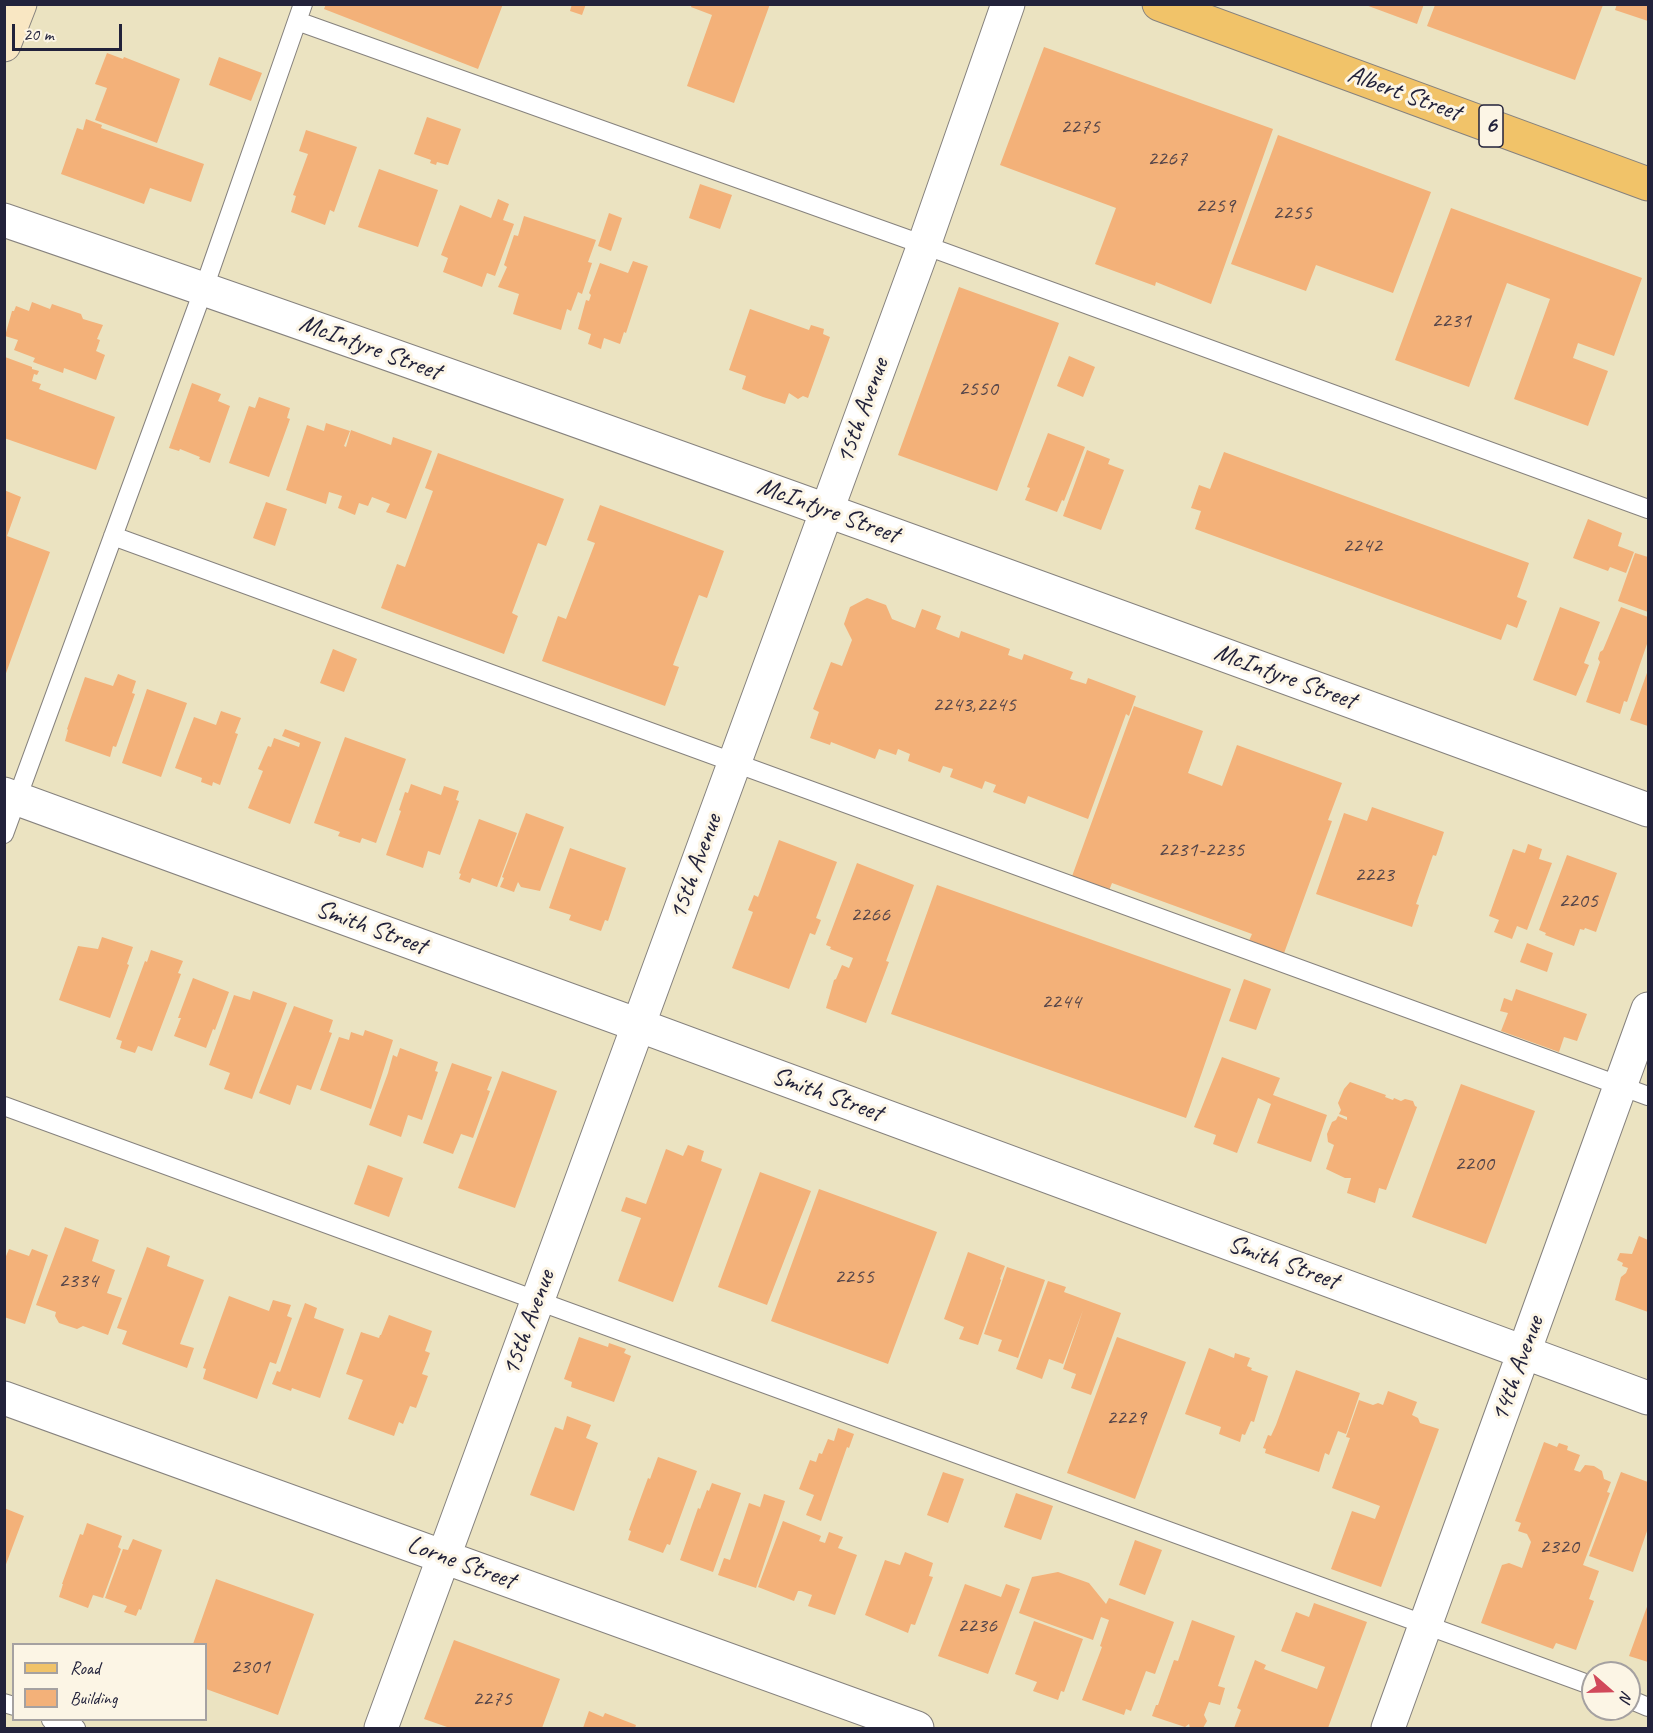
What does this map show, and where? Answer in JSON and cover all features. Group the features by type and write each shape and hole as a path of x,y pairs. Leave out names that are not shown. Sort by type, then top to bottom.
{"main road":[{"path":"4,45 20,4"},
{"name":"Albert Street","path":"1159,4 1648,184"}],"street":[{"name":"15th Avenue","path":"381,1728 924,245 1008,4"},
{"name":"McIntyre Street","path":"4,220 204,288 827,510 1648,810"},
{"name":"Smith Street","path":"11,797 639,1025 1648,1398"},
{"name":"14th Avenue","path":"1388,1728 1524,1352 1635,1091 1648,1009"},
{"name":"Lorne Street","path":"4,1398 917,1728"}],"lane":[{"path":"4,834 11,797 112,536 204,288 300,13 924,245 1648,509"},
{"path":"112,536 1635,1091"},
{"path":"4,1106 1581,1682"},
{"path":"57,1721 76,1728"}],"building":[{"path":"326,4 503,4 478,69 324,9"},
{"path":"572,4 586,4 582,15 570,11"},
{"path":"692,4 770,4 734,103 687,86 712,15 691,7"},
{"path":"1363,4 1424,4 1417,24"},
{"path":"1617,4 1648,4 1648,21 1615,10"},
{"path":"1435,5 1603,5 1575,80 1427,26"},
{"path":"1044,47 1273,129 1211,304 1156,282 1155,286 1095,264 1116,208 1000,165"},
{"path":"107,53 123,59 124,57 180,79 157,143 95,120 107,88 95,84"},
{"path":"219,57 262,73 251,101 209,85"},
{"path":"427,117 461,129 448,165 437,162 436,165 430,163 431,160 414,154"},
{"path":"86,119 102,125 101,128 204,164 191,202 150,188 144,204 61,174 77,128 83,130"},
{"path":"306,130 357,147 334,212 330,210 325,225 291,212 296,196 293,195 308,154 299,151"},
{"path":"1278,135 1431,192 1393,293 1316,265 1306,291 1231,264"},
{"path":"379,169 438,190 418,247 358,227"},
{"path":"700,184 732,195 720,229 689,218"},
{"path":"498,199 509,204 503,220 514,224 495,276 487,273 482,287 443,272 448,258 441,255 460,205 491,218"},
{"path":"1451,208 1642,278 1614,356 1578,343 1573,358 1608,371 1588,426 1514,399 1550,299 1507,283 1469,387 1395,360"},
{"path":"609,213 622,218 611,251 598,246"},
{"path":"524,216 596,240 588,262 592,263 582,294 578,292 571,311 567,309 561,330 513,314 519,294 498,287 507,267 504,265 514,235 518,236"},
{"path":"633,261 648,266 626,333 624,332 620,344 604,338 601,349 588,344 591,334 578,329 600,263 628,273"},
{"path":"959,287 1059,323 997,491 898,455"},
{"path":"32,302 50,309 52,304 81,314 83,319 103,325 97,339 100,340 96,351 105,355 96,380 64,368 63,373 33,362 35,358 14,350 18,340 5,336 12,311 16,306 29,311"},
{"path":"750,309 809,330 811,325 824,329 823,334 830,337 808,398 803,396 798,399 789,393 785,404 763,397 742,389 746,376 729,370"},
{"path":"1069,356 1095,367 1083,397 1057,386"},
{"path":"5,357 39,371 37,375 34,374 32,381 41,384 39,389 115,417 96,470 4,438"},
{"path":"192,383 221,394 218,401 230,406 210,463 180,449 179,451 169,448"},
{"path":"259,397 290,408 287,418 290,419 269,477 229,463 249,406 255,408"},
{"path":"326,423 350,431 344,446 346,447 351,430 391,445 393,437 432,451 406,519 386,512 390,504 372,497 368,506 359,503 355,515 338,508 342,496 329,492 326,504 286,490 307,425 324,431"},
{"path":"1048,433 1085,447 1064,501 1062,500 1057,512 1025,500 1030,488 1027,487"},
{"path":"1087,450 1110,459 1108,464 1124,470 1101,530 1063,516"},
{"path":"1224,452 1529,563 1517,597 1527,601 1517,628 1507,624 1501,640 1195,529 1201,511 1191,508 1199,485 1210,489"},
{"path":"438,453 564,499 546,546 538,543 512,613 518,616 504,654 381,608 397,564 405,567 433,491 425,488"},
{"path":"4,490 21,497 7,536 50,552 5,676"},
{"path":"266,502 287,509 275,546 253,538"},
{"path":"600,505 724,551 707,598 699,595 673,665 679,667 665,706 542,661 558,616 566,619 595,543 587,540"},
{"path":"1588,519 1622,533 1618,546 1634,552 1626,573 1610,567 1608,571 1573,558"},
{"path":"1635,553 1648,557 1648,612 1618,601"},
{"path":"867,598 886,605 892,619 915,628 922,609 941,616 936,629 959,638 961,631 1010,649 1008,655 1022,660 1024,654 1073,672 1070,679 1086,684 1088,678 1136,696 1129,716 1126,714 1088,819 1028,796 1025,804 993,792 996,785 985,781 982,789 950,777 953,769 943,766 940,773 908,761 910,754 898,749 896,755 879,749 875,759 831,742 830,745 810,738 819,712 813,709 831,662 842,666 852,640 844,624 850,607"},
{"path":"1560,607 1600,622 1584,663 1589,665 1576,696 1533,680"},
{"path":"1621,607 1648,617 1648,641 1627,702 1624,701 1620,714 1586,702 1600,662 1598,659 1600,652 1603,650"},
{"path":"333,649 357,659 344,692 320,683"},
{"path":"1648,670 1648,726 1630,720"},
{"path":"118,674 136,681 132,693 135,694 116,747 113,746 110,757 65,741 85,677 113,686"},
{"path":"147,689 187,703 161,777 122,763"},
{"path":"1134,706 1203,731 1188,773 1222,786 1237,745 1342,783 1328,820 1332,821 1283,956 1248,943 1252,934 1112,883 1108,893 1071,879"},
{"path":"221,711 241,718 235,733 238,734 220,785 213,782 212,786 201,782 202,778 175,768 194,717 216,725"},
{"path":"285,729 321,742 290,824 248,808 263,771 258,769 274,738 299,747 300,743 282,736"},
{"path":"345,737 406,759 376,843 362,838 360,843 338,836 340,832 314,823"},
{"path":"411,784 441,795 444,786 459,791 456,800 459,801 440,855 428,851 423,868 386,855 405,792 408,793"},
{"path":"1372,807 1444,832 1436,856 1433,855 1416,904 1419,905 1412,927 1316,894 1344,813 1367,821"},
{"path":"526,813 564,827 540,891 521,887 518,882 514,892 500,887"},
{"path":"479,819 517,833 497,887 472,878 470,883 459,879 461,874 459,873"},
{"path":"779,840 837,862 816,918 821,920 815,935 810,933 789,989 732,968 753,912 748,910 754,895 758,897"},
{"path":"1528,844 1542,849 1539,859 1552,863 1527,930 1517,926 1512,939 1494,932 1499,920 1489,916 1513,849 1525,853"},
{"path":"570,848 626,868 608,921 605,920 601,931 569,920 571,915 549,908"},
{"path":"1567,855 1617,873 1596,932 1585,928 1580,929 1574,946 1545,935 1546,933 1539,930"},
{"path":"857,863 914,885 866,1023 826,1008 834,980 842,965 849,968 853,958 830,949 831,947 826,945"},
{"path":"937,885 1231,989 1186,1118 891,1014"},
{"path":"102,937 133,947 110,1018 59,1000 78,946 98,949"},
{"path":"1527,943 1553,953 1547,972 1520,962"},
{"path":"151,950 183,961 178,973 181,974 152,1051 138,1046 135,1053 120,1048 122,1041 116,1039"},
{"path":"193,978 229,992 206,1048 174,1036 181,1018 178,1018"},
{"path":"1244,979 1271,989 1256,1030 1229,1021"},
{"path":"1516,989 1587,1014 1577,1041 1564,1037 1559,1052 1501,1031 1508,1013 1500,1011 1504,998 1512,1001"},
{"path":"253,991 287,1003 252,1099 224,1089 230,1073 209,1065 234,995 250,1000"},
{"path":"294,1006 333,1020 329,1032 332,1033 311,1090 297,1085 290,1105 259,1093"},
{"path":"365,1030 393,1040 371,1109 320,1090 339,1037 349,1040 351,1032 363,1036"},
{"path":"400,1048 438,1062 435,1071 438,1072 422,1120 408,1115 401,1137 369,1125 393,1055 397,1057"},
{"path":"1222,1057 1280,1078 1273,1095 1327,1115 1311,1162 1257,1143 1271,1104 1258,1098 1237,1153 1213,1144 1216,1135 1194,1127"},
{"path":"452,1063 492,1077 487,1090 490,1091 473,1138 461,1134 453,1154 423,1143"},
{"path":"502,1071 557,1091 515,1208 458,1188"},
{"path":"1350,1082 1386,1095 1385,1097 1393,1100 1394,1098 1401,1101 1405,1099 1413,1101 1417,1107 1386,1190 1379,1188 1375,1203 1347,1193 1351,1178 1345,1178 1326,1169 1334,1145 1328,1142 1327,1134 1332,1122 1338,1116 1347,1120 1347,1117 1339,1114 1341,1110 1338,1103"},
{"path":"1461,1084 1535,1111 1486,1244 1412,1217"},
{"path":"688,1145 704,1151 701,1161 722,1169 673,1302 618,1281 641,1218 621,1211 626,1197 646,1204 666,1149 683,1156"},
{"path":"368,1165 403,1178 389,1217 354,1204"},
{"path":"760,1172 811,1191 767,1305 718,1287"},
{"path":"819,1189 937,1232 888,1364 771,1321"},
{"path":"65,1227 99,1240 92,1261 115,1270 107,1293 122,1298 108,1335 83,1326 77,1329 59,1323 55,1316 56,1312 36,1305"},
{"path":"1639,1236 1648,1240 1648,1312 1615,1300 1621,1277 1628,1268 1622,1266 1623,1263 1617,1260 1620,1253 1632,1254"},
{"path":"147,1247 170,1256 167,1266 204,1280 180,1344 194,1348 187,1368 122,1344 127,1331 117,1328"},
{"path":"9,1249 29,1256 32,1249 48,1255 25,1324 4,1317 4,1261"},
{"path":"968,1252 1005,1266 978,1345 959,1339 964,1327 944,1319"},
{"path":"1007,1267 1045,1280 1018,1358 998,1351 1002,1340 984,1334"},
{"path":"1048,1281 1066,1287 1064,1292 1121,1313 1091,1395 1071,1388 1076,1374 1063,1369 1083,1310 1063,1364 1049,1359 1042,1379 1016,1369"},
{"path":"229,1296 269,1311 273,1300 291,1305 287,1316 292,1318 276,1364 270,1362 257,1399 203,1379 206,1369 203,1368"},
{"path":"305,1303 317,1308 314,1318 344,1329 320,1398 272,1384 277,1371 280,1372"},
{"path":"389,1315 432,1331 425,1351 430,1353 422,1374 428,1376 416,1408 410,1406 403,1424 399,1422 394,1436 348,1419 363,1380 346,1374 361,1332 379,1338"},
{"path":"579,1337 608,1347 609,1343 626,1349 624,1353 631,1356 614,1402 571,1387 572,1382 564,1379"},
{"path":"1117,1337 1186,1362 1135,1499 1067,1473"},
{"path":"1209,1348 1234,1358 1235,1353 1250,1358 1247,1366 1252,1368 1251,1370 1268,1376 1254,1422 1251,1421 1245,1435 1242,1434 1240,1442 1219,1434 1221,1427 1185,1414"},
{"path":"1296,1370 1360,1393 1346,1434 1338,1431 1329,1455 1325,1453 1319,1472 1265,1453 1266,1449 1263,1448 1268,1435 1271,1436 1276,1425"},
{"path":"1388,1391 1417,1402 1412,1415 1418,1418 1420,1423 1439,1429 1381,1587 1331,1569 1352,1511 1375,1519 1380,1506 1332,1488 1350,1438 1346,1437 1359,1400 1373,1405 1378,1403 1383,1405"},
{"path":"567,1416 591,1425 586,1438 598,1443 574,1511 530,1495 555,1427 563,1430"},
{"path":"838,1428 854,1434 849,1448 847,1447 821,1521 806,1515 814,1495 799,1489 810,1460 816,1462 828,1439 834,1441"},
{"path":"1544,1442 1557,1447 1559,1443 1568,1446 1567,1450 1580,1455 1574,1470 1580,1472 1585,1465 1594,1466 1602,1471 1604,1479 1611,1482 1607,1492 1610,1493 1583,1565 1599,1571 1589,1599 1594,1601 1576,1650 1556,1643 1553,1649 1481,1623 1502,1565 1509,1563 1522,1568 1531,1542 1527,1534 1518,1531 1521,1523 1515,1521"},
{"path":"658,1457 697,1471 670,1545 667,1544 663,1553 628,1540 631,1531 629,1530"},
{"path":"943,1472 964,1479 948,1523 927,1515"},
{"path":"1621,1472 1648,1482 1648,1528 1633,1572 1589,1556"},
{"path":"712,1483 741,1493 713,1572 680,1560 698,1508 700,1509"},
{"path":"1016,1493 1053,1506 1041,1540 1004,1527"},
{"path":"764,1494 785,1501 756,1588 718,1575 724,1558 730,1560 749,1503 760,1507"},
{"path":"4,1508 24,1516 5,1567 4,1567"},
{"path":"783,1521 821,1536 819,1541 825,1543 829,1532 843,1537 838,1548 857,1555 835,1615 808,1606 812,1595 801,1591 798,1591 794,1601 758,1587"},
{"path":"87,1523 122,1536 118,1547 121,1549 103,1598 93,1595 88,1608 59,1597 80,1534 83,1535"},
{"path":"133,1539 162,1550 141,1610 139,1609 136,1616 124,1612 127,1606 105,1598 123,1549 128,1550"},
{"path":"1135,1540 1162,1550 1145,1595 1119,1585"},
{"path":"905,1552 933,1563 929,1576 933,1577 915,1625 911,1624 908,1633 865,1615 885,1560 900,1565"},
{"path":"1058,1572 1089,1583 1106,1604 1109,1598 1174,1622 1155,1674 1146,1671 1131,1711 1126,1709 1124,1715 1082,1700 1102,1647 1100,1646 1109,1620 1101,1617 1093,1640 1019,1613 1032,1577"},
{"path":"216,1579 314,1614 278,1715 207,1689 207,1643 193,1643"},
{"path":"965,1584 1001,1597 1006,1584 1020,1589 988,1674 938,1656"},
{"path":"1314,1603 1367,1622 1328,1728 1234,1728 1241,1710 1237,1708 1255,1660 1266,1665 1264,1669 1317,1689 1325,1667 1281,1651 1296,1612 1309,1617"},
{"path":"1648,1604 1648,1662 1629,1656"},
{"path":"1192,1620 1235,1636 1218,1686 1225,1688 1220,1705 1209,1702 1204,1715 1207,1721 1203,1728 1190,1728 1189,1724 1185,1727 1152,1716 1174,1660 1178,1661"},
{"path":"1034,1621 1083,1639 1064,1692 1061,1691 1058,1700 1033,1691 1037,1682 1015,1674"},
{"path":"454,1640 560,1679 542,1728 450,1728 424,1719"},
{"path":"589,1711 603,1717 605,1713 636,1725 635,1728 583,1728"}]}
